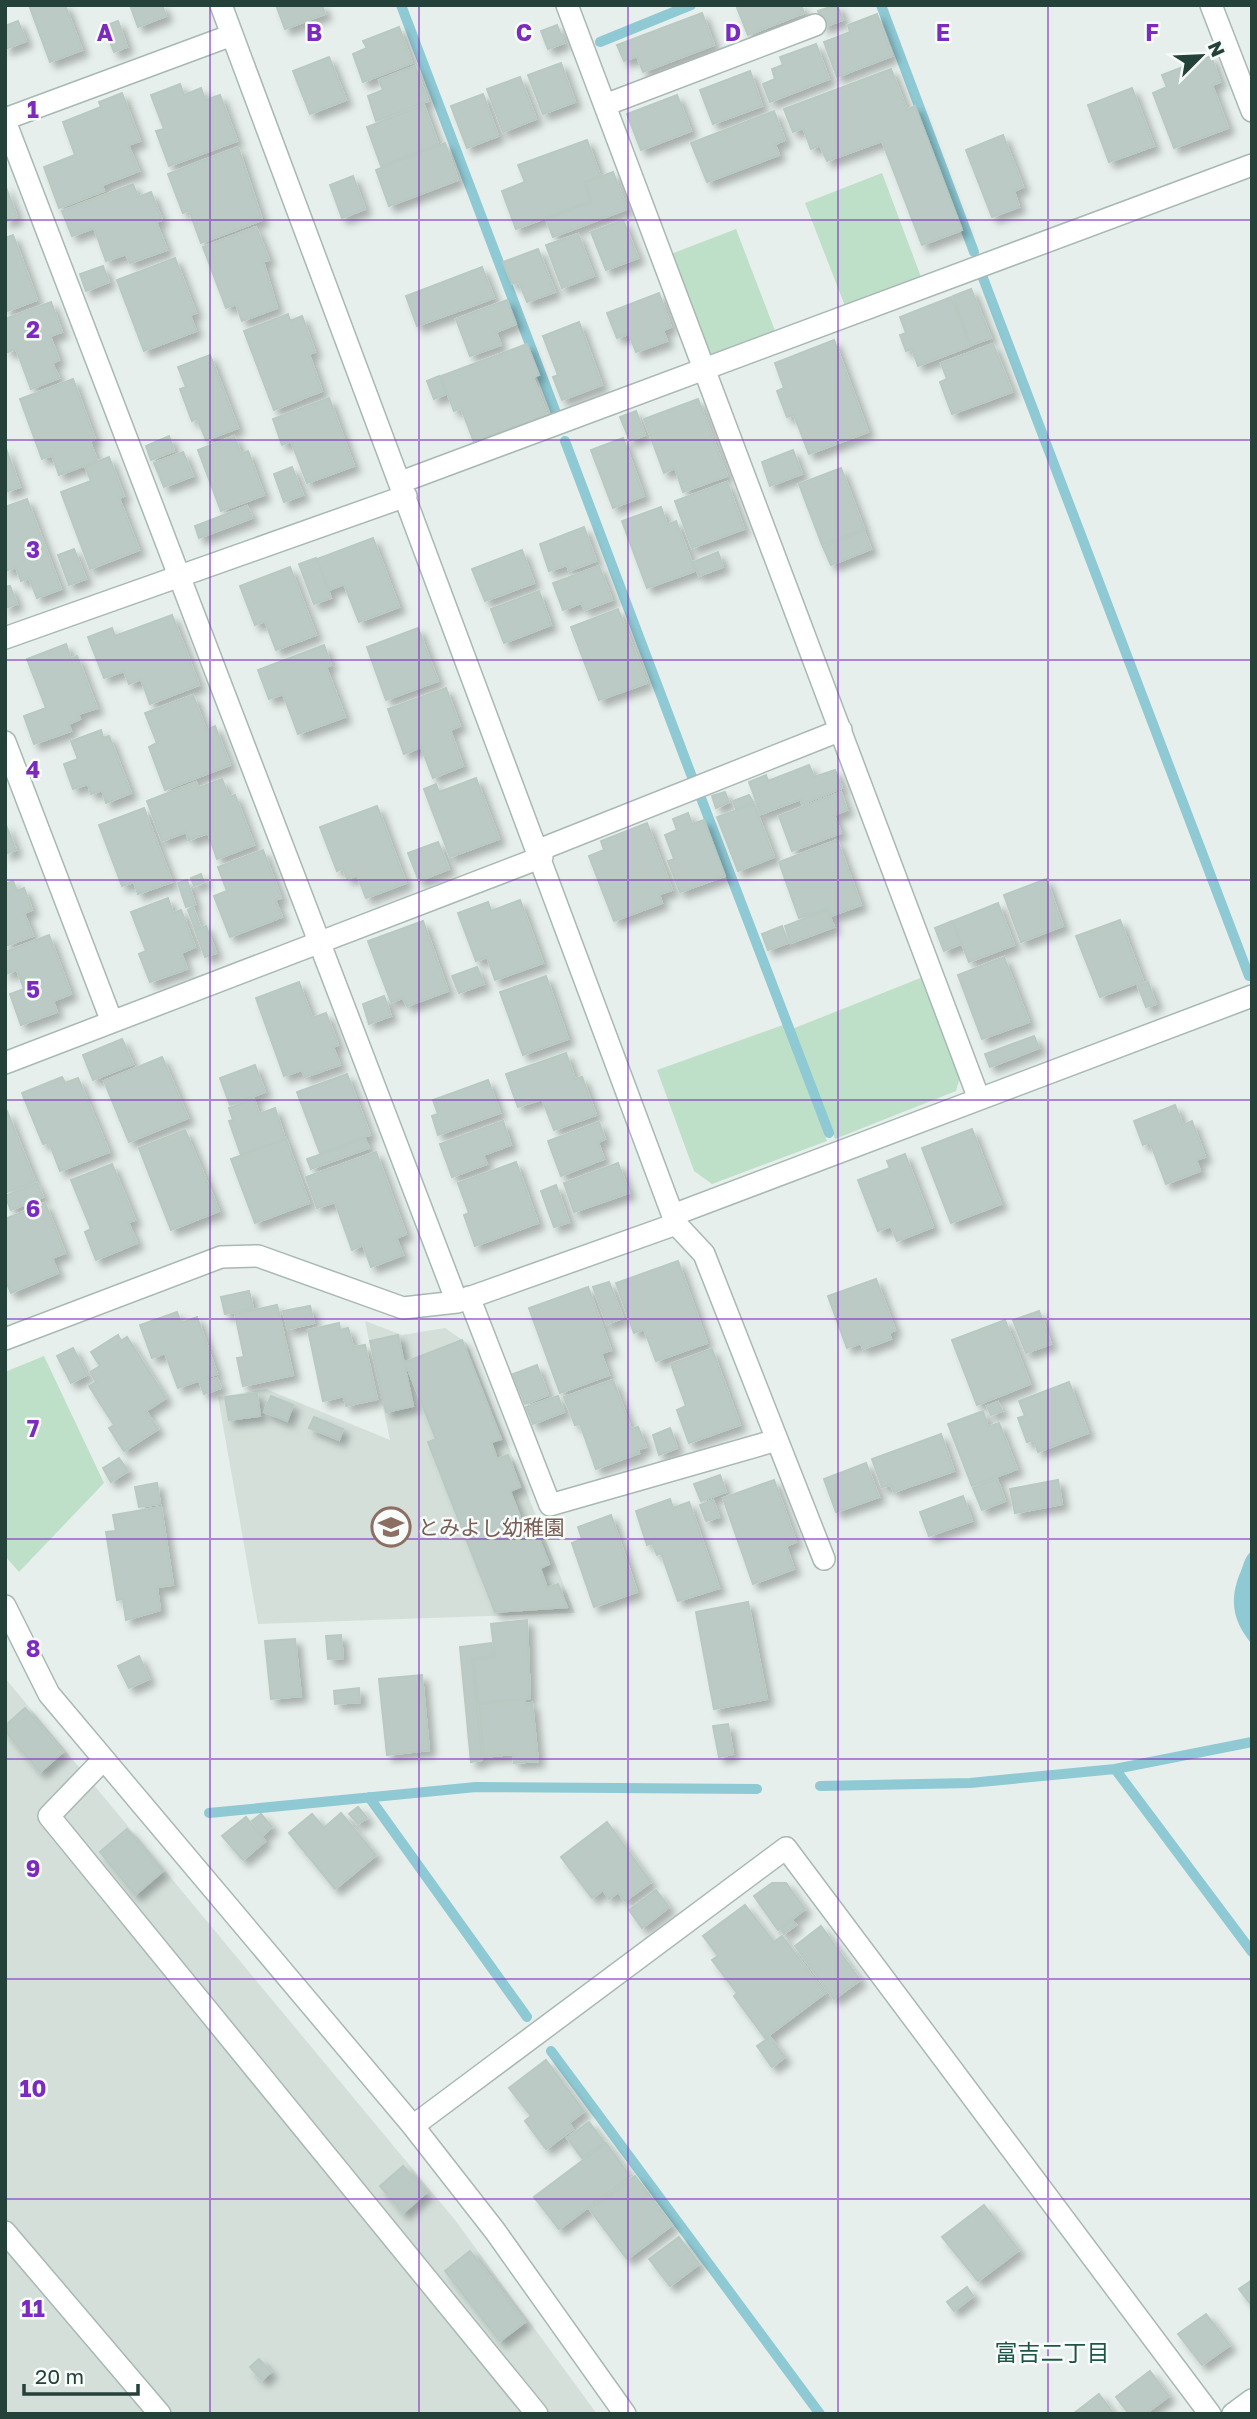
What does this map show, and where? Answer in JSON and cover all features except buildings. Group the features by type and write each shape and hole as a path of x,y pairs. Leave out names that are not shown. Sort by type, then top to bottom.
{"street":[{"path":"221,5 540,853 674,1220 704,1254 824,1559"},
{"path":"567,5 979,1099"},
{"path":"1212,5 1252,111"},
{"path":"605,105 815,25"},
{"path":"232,35 5,120 319,942 463,1300 550,1505 777,1440"},
{"path":"5,638 179,577 706,369 1252,165"},
{"path":"5,1063 319,942 841,730"},
{"path":"5,742 112,1022"},
{"path":"5,1339 221,1257 258,1256 403,1308 463,1300 1252,996"},
{"path":"5,1606 49,1694 413,2126 495,2231 625,2414"},
{"path":"103,1760 49,1816 537,2414"},
{"path":"413,2126 786,1848 1210,2414"},
{"path":"5,2232 160,2414"},
{"path":"1233,2414 1252,2400"}],"shaded area":[{"name":"とみよし幼稚園","path":"365,1321 402,1335 445,1328 467,1343 575,1613 258,1624 218,1397 266,1389 390,1440"},
{"path":"5,1678 455,2220 597,2414 5,2414"}],"green space":[{"path":"882,173 921,277 845,306 805,203"},
{"path":"736,229 777,336 717,358 707,351 671,254"},
{"path":"923,977 961,1074 956,1091 835,1139 792,1029"},
{"path":"783,1025 827,1141 712,1184 694,1171 657,1070"},
{"path":"44,1356 104,1483 19,1572 5,1556 5,1372"}],"water":[{"path":"1252,1551 1252,1644 1240,1627 1234,1600 1237,1581 1244,1562"}],"waterway":[{"path":"401,5 556,413"},
{"path":"600,42 691,5"},
{"path":"881,5 974,252"},
{"path":"983,278 1249,976"},
{"path":"565,441 692,777"},
{"path":"701,798 829,1133"},
{"path":"820,1786 970,1783 1115,1769 1252,1742"},
{"path":"1115,1769 1252,1952"},
{"path":"209,1813 476,1787 757,1789"},
{"path":"369,1797 527,2017"},
{"path":"551,2051 820,2414"}],"place":[{"name":"とみよし幼稚園","path":"391,1527"}],"district":[{"name":"富吉二丁目","path":"1052,2352"}]}
